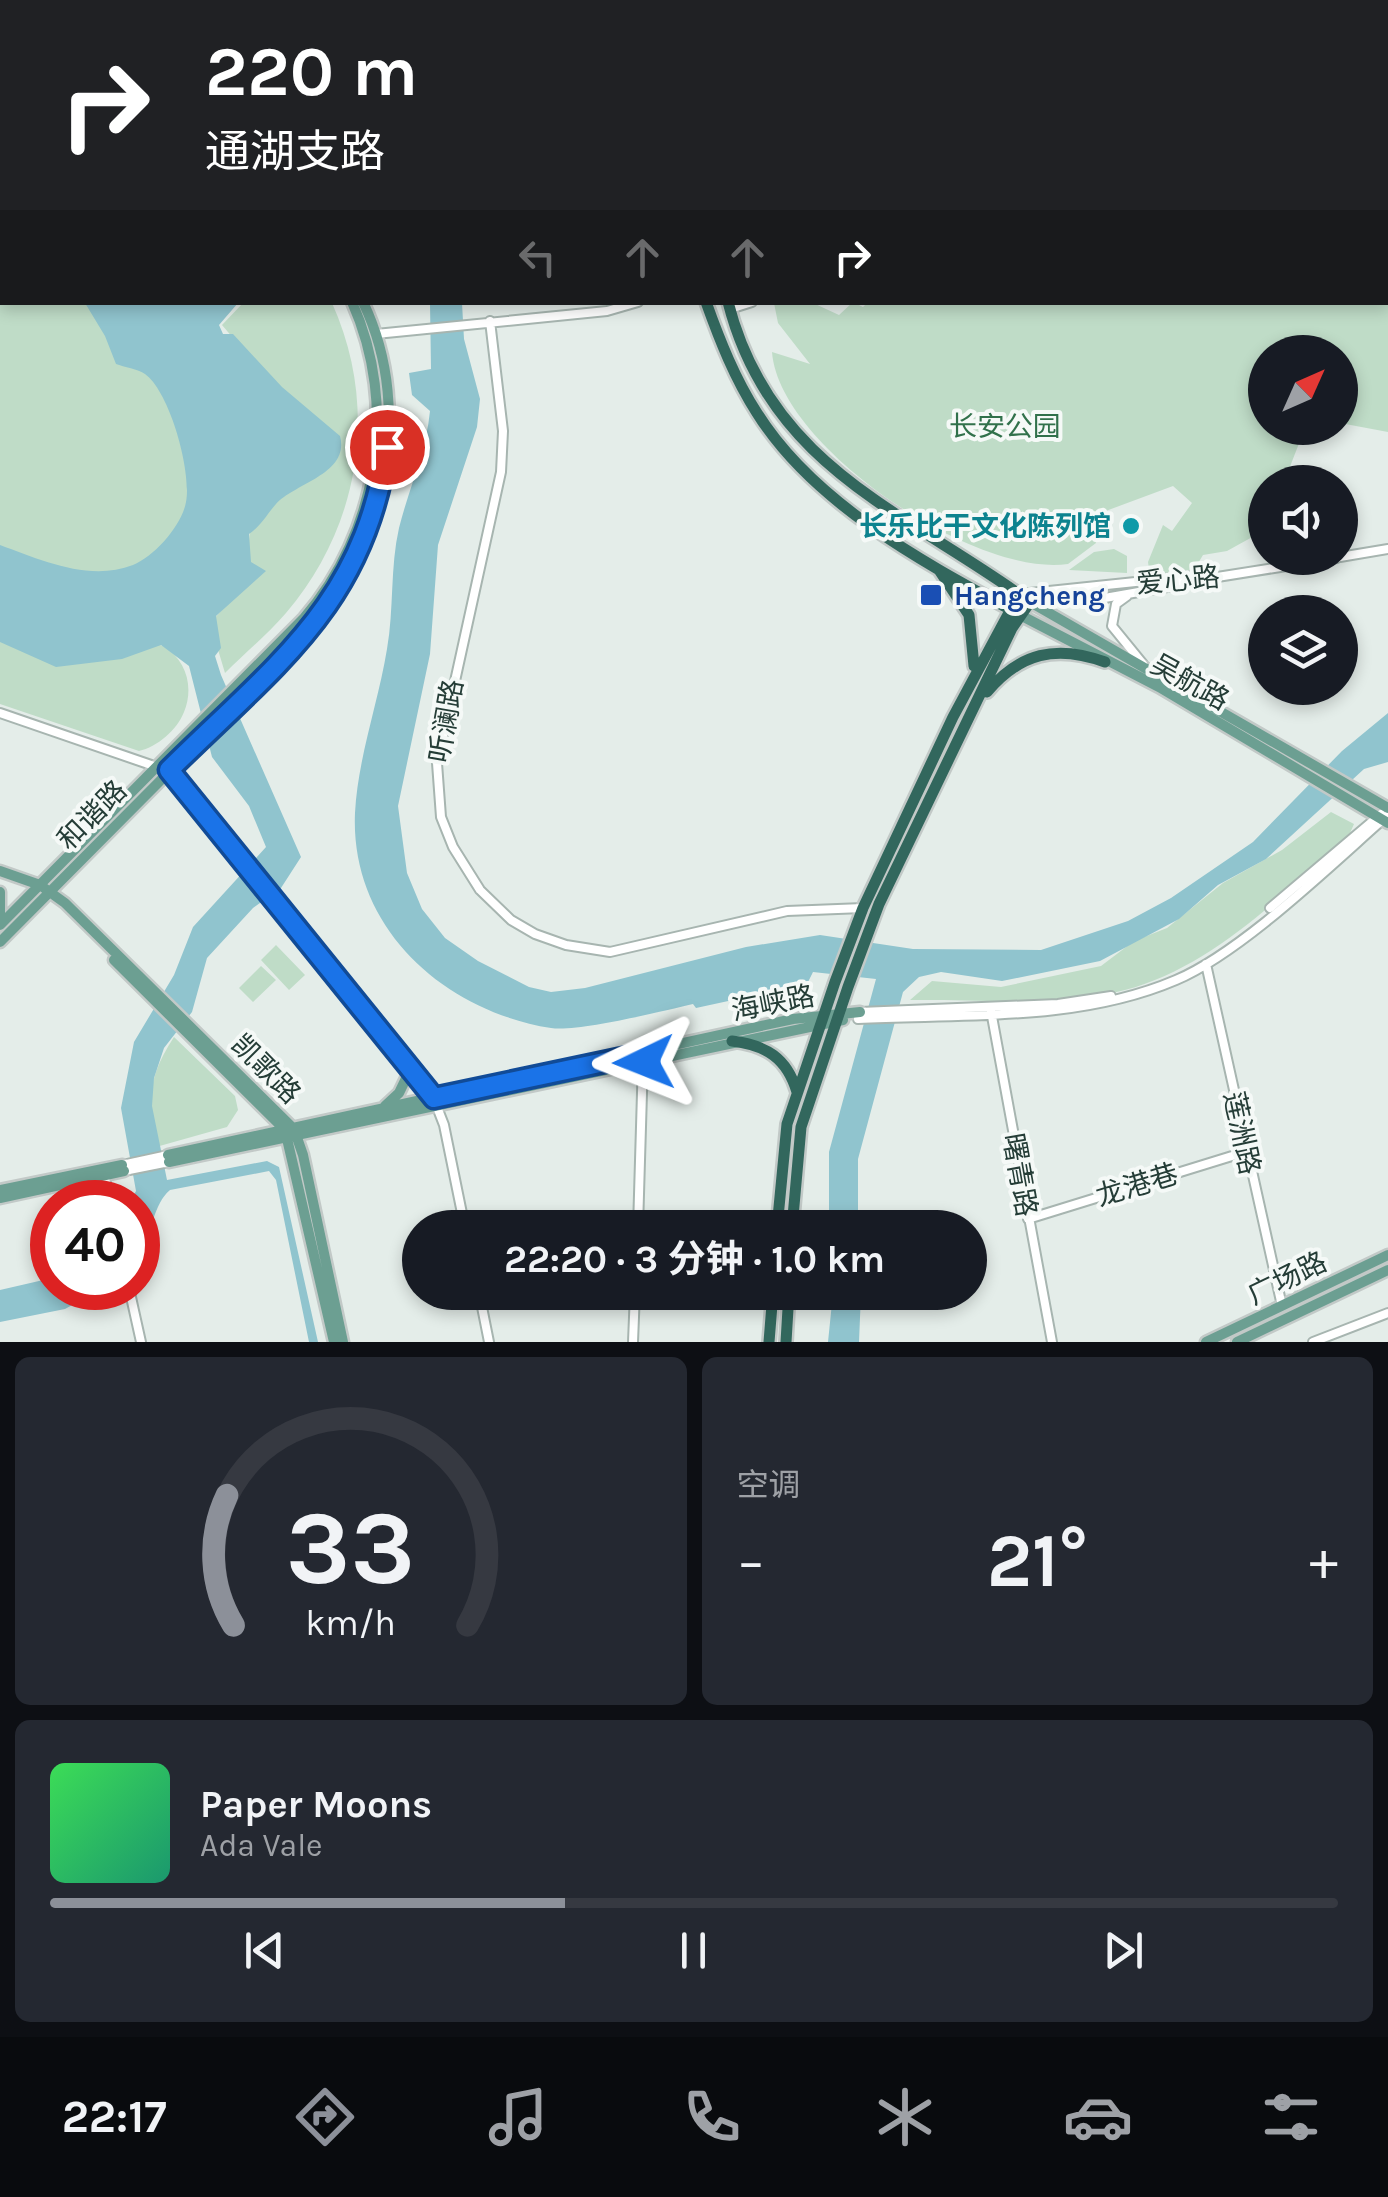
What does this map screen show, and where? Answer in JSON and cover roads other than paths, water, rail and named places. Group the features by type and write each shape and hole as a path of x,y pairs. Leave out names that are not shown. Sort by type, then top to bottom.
{"highway":[{"path":"707,305 741,386 776,439 840,503 1014,612"},
{"path":"729,306 764,391 806,445 888,514 1024,598 970,680 863,908 841,984 837,1018 800,1126 793,1210"},
{"path":"933,563 969,615 975,649 970,680"},
{"path":"969,586 979,580 978,569"},
{"path":"779,1210 785,1138 822,1020 866,940 975,707 1014,612"},
{"path":"975,707 1007,670 1026,658 1069,651 1104,662"},
{"path":"732,1042 772,1052 788,1069 797,1092"},
{"path":"770,1342 772,1310"},
{"path":"786,1342 787,1310"}],"main road":[{"name":"和谐路","path":"0,942 43,888 315,605 350,548 366,506 376,460 377,403 367,346 353,305"},
{"name":"和谐路","path":"0,923 171,769 324,612 368,532 382,481 388,411 376,334 364,305"},
{"name":"吴航路","path":"1024,598 1386,814"},
{"name":"吴航路","path":"1014,612 1314,772"},
{"path":"1076,647 1074,636 1082,634"},
{"name":"凯歌路","path":"0,871 43,888 188,1027 291,1133 343,1342"},
{"path":"0,892 0,923"},
{"name":"海峡路","path":"168,1158 822,1020 859,1016"},
{"name":"海峡路","path":"643,1058 822,1020"},
{"path":"378,1110 399,1092 412,1066"},
{"name":"海峡路","path":"291,1133 378,1110 435,1102"},
{"name":"凯歌路","path":"291,1133 334,1342"},
{"name":"海峡路","path":"0,1194 123,1168"},
{"name":"广场路","path":"1206,1342 1388,1255"},
{"name":"广场路","path":"1238,1342 1388,1270"}],"street":[{"path":"376,334 626,305"},
{"name":"听澜路","path":"490,321 503,431 502,472 436,763 442,817 462,864 511,920 553,941 610,952 778,913 863,908"},
{"name":"爱心路","path":"1358,554 1388,548"},
{"name":"爱心路","path":"1024,598 1248,572"},
{"path":"1024,598 1132,594 1211,578"},
{"path":"1132,594 1116,604 1112,626 1127,649 1150,670"},
{"path":"0,712 157,767"},
{"path":"171,769 412,1066 435,1102 462,1210"},
{"name":"海峡路","path":"859,1016 991,1010 1106,998 1156,983 1205,962 1386,814"},
{"name":"莲洲路","path":"1205,962 1282,1306"},
{"name":"曙青路","path":"991,1010 1052,1342"},
{"path":"639,1210 643,1058"},
{"name":"龙港巷","path":"1028,1219 1245,1152"},
{"name":"海峡路","path":"123,1168 168,1158"},
{"path":"104,1172 106,1180"},
{"path":"134,1310 141,1342"},
{"path":"483,1310 490,1342"},
{"path":"632,1342 634,1310"},
{"path":"1313,1342 1388,1313"}],"water":[{"path":"86,305 236,305 219,325 223,334 233,334 282,387 340,436 341,449 329,469 276,504 249,534 251,562 266,571 216,616 221,648 215,656 221,675 301,857 281,888 253,908 207,958 192,1012 164,1048 154,1078 152,1106 167,1180 267,1161 279,1167 318,1342 309,1342 276,1180 269,1171 170,1190 160,1203 160,1180 134,1180 121,1108 134,1042 174,975 193,927 266,847 249,806 212,757 189,666 161,645 122,659 56,667 0,642 0,545 65,567 116,570 141,561 158,547 183,511 186,472 171,414 145,374 116,364"},
{"path":"430,305 462,305 464,339 480,399 477,427 438,545 430,654 398,806 407,873 422,909 445,938 478,961 529,987 551,992 585,988 746,947 820,935 913,949 1041,950 1128,921 1171,898 1253,842 1342,751 1388,713 1388,762 1364,769 1266,859 1218,885 1179,919 1100,961 1002,981 941,972 919,977 903,992 858,1159 858,1210 829,1210 829,1152 876,979 813,972 807,984 696,1008 693,1004 600,1024 551,1028 512,1019 441,983 411,957 387,927 368,893 358,855 357,792 387,649 399,528 430,411 412,395 409,373 431,369"},
{"path":"30,1283 30,1310 60,1310 0,1322 0,1290"},
{"path":"831,1310 860,1310 859,1342 828,1342"}],"place":[{"name":"长乐比干文化陈列馆","path":"1131,526"},
{"name":"Hangcheng","path":"931,595"}],"park label":[{"name":"长安公园","path":"1005,426"}]}
